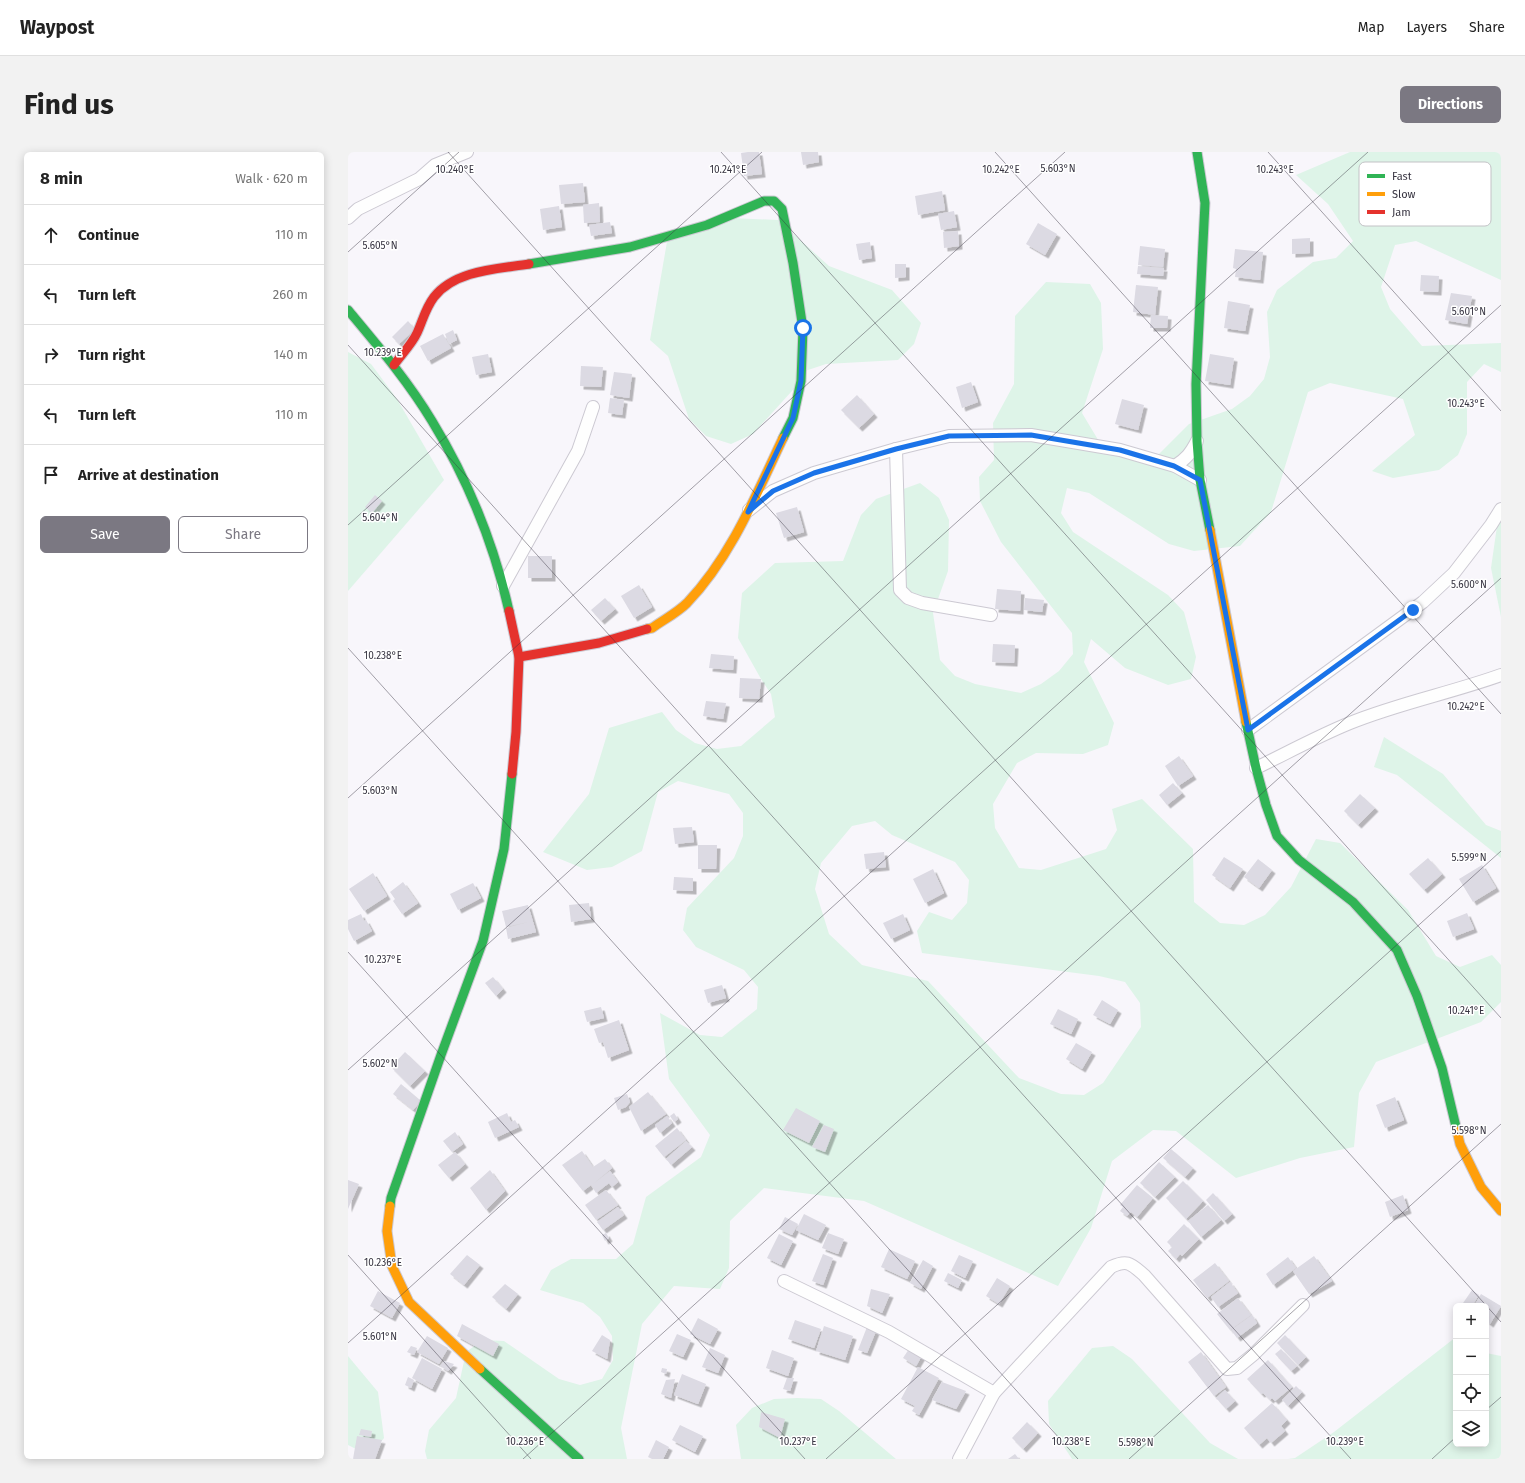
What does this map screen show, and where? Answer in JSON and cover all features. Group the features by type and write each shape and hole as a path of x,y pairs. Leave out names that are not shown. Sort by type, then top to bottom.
{"street":[{"path":"348,218 358,209 419,179 435,165 467,152"},
{"path":"1197,152 1205,203 1196,384 1197,441 1200,480 1248,730 1266,805 1277,836 1299,860 1353,902 1397,950 1417,996 1442,1068 1460,1144 1481,1187 1501,1211"},
{"path":"394,365 417,334 423,315 434,297 446,285 472,273 630,247 708,225 764,201 774,201 782,209 803,328 801,381 793,418 748,512 719,564 686,604 652,628 599,643 519,657"},
{"path":"348,310 394,365 432,420 460,471 481,519 503,586 519,657 516,732 504,849 484,933 391,1198 387,1231 392,1266 409,1302 578,1459"},
{"path":"503,586 578,451 593,407"},
{"path":"748,512 773,491 814,473 896,449 949,436 1031,435 1120,450 1174,466 1200,480"},
{"path":"1174,466 1185,460 1191,453 1197,441"},
{"path":"896,449 900,590 908,598 922,603 991,615"},
{"path":"1248,730 1423,602 1454,573 1491,526 1501,509"},
{"path":"1256,768 1349,723 1391,708 1501,675"},
{"path":"959,1459 994,1393 1111,1266 1121,1262 1131,1264 1144,1275 1227,1369 1237,1368 1254,1354 1303,1305"},
{"path":"784,1281 889,1332 994,1393"}],"green space":[{"path":"1350,152 1501,152 1501,280 1416,241 1395,245 1381,287 1390,309 1422,346 1501,343 1501,372 1484,364 1467,382 1467,434 1458,455 1439,470 1393,478 1372,471 1415,435 1403,399 1330,383 1308,392 1271,512 1240,546 1194,551 1169,544 1089,493 1067,488 1061,513 1073,532 1168,595 1184,612 1196,657 1191,679 1168,685 1125,668 1091,639 1084,662 1114,723 1108,745 1083,754 1036,753 1017,763 993,804 995,828 1019,868 1041,870 1106,849 1117,830 1112,809 1142,799 1193,849 1194,902 1220,923 1244,925 1265,915 1291,887 1316,839 1340,843 1408,910 1436,956 1460,967 1492,955 1501,965 1501,1002 1481,1022 1376,1062 1359,1093 1354,1147 1300,1158 1236,1178 1176,1131 1153,1130 1112,1161 1091,1228 1058,1286 864,1201 764,1188 730,1221 729,1268 720,1289 674,1286 642,1324 621,1428 627,1459 427,1459 425,1451 429,1430 456,1398 466,1352 483,1340 504,1341 559,1379 580,1385 602,1379 613,1360 612,1336 600,1317 583,1303 540,1290 551,1270 571,1259 616,1259 633,1244 646,1197 701,1157 710,1135 669,1079 660,1013 700,1035 722,1037 757,1009 758,987 744,970 696,947 683,930 687,908 734,858 743,836 743,813 729,794 678,781 658,792 642,851 612,867 587,870 543,852 589,794 609,728 662,712 676,730 695,743 717,749 741,746 775,717 771,694 738,638 742,593 775,563 843,561 861,515 876,499 920,483 939,498 949,520 948,571 933,613 940,660 955,676 975,684 1021,693 1041,684 1059,671 1073,654 1072,633 1001,542 980,501 979,477 994,460 993,423 1014,384 1015,316 1046,282 1090,284 1101,303 1103,349 1082,413 1106,453 1149,464 1189,424 1232,409 1250,396 1264,379 1270,357 1267,312 1277,290 1313,262 1336,258 1353,241 1328,204 1296,175","holes":["875,821 892,835 955,862 969,880 967,903 952,920 929,912 917,931 922,953 1099,976 1125,982 1140,1003 1141,1027 1103,1083 1084,1095 1061,1094 1019,1078 928,981 862,965 829,934 815,889 821,863 852,826"]},
{"path":"732,218 778,220 829,266 892,290 921,323 914,344 898,360 826,364 805,371 801,381 753,434 731,444 706,436 689,419 668,356 650,340 668,236"},
{"path":"348,352 371,364 397,399 444,480 348,591"},
{"path":"1501,509 1501,617 1491,568 1499,512"},
{"path":"1384,737 1443,774 1486,825 1501,831 1501,858 1397,775 1374,767"},
{"path":"1453,1339 1453,1447 1489,1447 1489,1354 1501,1356 1501,1459 1288,1459 1295,1458 1334,1432"},
{"path":"1113,1346 1132,1359 1210,1443 1238,1459 1072,1459 1049,1424 1048,1401 1092,1348"},
{"path":"348,1356 378,1392 384,1438 370,1456 348,1445"},
{"path":"774,1399 821,1399 839,1411 896,1459 741,1459 736,1425 752,1408"}],"building":[{"path":"759,152 762,174 744,176 741,153"},
{"path":"801,152 818,152 819,162 803,165"},
{"path":"583,183 585,202 561,204 559,185"},
{"path":"942,191 945,210 918,215 915,196"},
{"path":"599,203 600,222 584,223 583,205"},
{"path":"559,206 562,227 543,230 540,209"},
{"path":"954,211 957,227 941,230 938,214"},
{"path":"610,222 612,233 591,236 589,225"},
{"path":"1038,223 1057,234 1045,255 1026,244"},
{"path":"958,231 959,246 944,248 943,232"},
{"path":"1310,238 1310,253 1292,254 1292,239"},
{"path":"870,242 872,258 859,260 856,244"},
{"path":"1140,246 1165,249 1163,267 1138,265"},
{"path":"1235,249 1263,252 1260,280 1235,277 1236,269 1233,268"},
{"path":"895,264 906,264 906,277 895,278"},
{"path":"1138,266 1164,268 1163,276 1137,274"},
{"path":"1421,275 1439,276 1438,292 1420,291"},
{"path":"1136,285 1158,287 1155,315 1133,312"},
{"path":"1451,293 1472,296 1467,324 1445,320"},
{"path":"1228,301 1250,305 1245,331 1224,328"},
{"path":"1151,315 1168,316 1167,328 1150,328"},
{"path":"408,321 415,329 399,344 392,337"},
{"path":"453,330 457,340 449,344 445,334"},
{"path":"443,334 451,348 428,361 420,346"},
{"path":"488,354 492,372 476,375 472,357"},
{"path":"1210,354 1234,358 1230,385 1205,381"},
{"path":"581,366 603,367 601,387 580,386"},
{"path":"614,372 632,374 629,398 610,395"},
{"path":"971,382 978,402 962,408 956,387"},
{"path":"857,395 874,414 859,428 841,410"},
{"path":"610,398 624,400 622,415 608,413"},
{"path":"1122,399 1144,405 1138,430 1115,424"},
{"path":"375,495 382,501 372,513 365,507"},
{"path":"797,507 804,532 784,538 776,513"},
{"path":"528,556 552,556 552,578 528,578"},
{"path":"639,585 652,607 634,618 621,596"},
{"path":"997,589 1021,591 1020,611 995,609"},
{"path":"605,598 615,609 601,621 591,610"},
{"path":"1025,598 1044,600 1042,612 1024,610"},
{"path":"993,644 1015,645 1014,663 992,662"},
{"path":"711,654 734,656 733,670 709,668"},
{"path":"740,678 761,679 759,699 739,698"},
{"path":"706,701 726,703 723,719 703,716"},
{"path":"1179,756 1193,776 1178,786 1165,766"},
{"path":"1173,783 1182,793 1167,805 1159,795"},
{"path":"1360,794 1375,808 1358,825 1344,811"},
{"path":"692,827 694,842 675,844 673,828"},
{"path":"698,845 717,845 716,869 698,869"},
{"path":"884,852 886,867 866,869 864,854"},
{"path":"1224,857 1243,869 1230,888 1212,875"},
{"path":"1428,858 1442,874 1424,890 1409,874"},
{"path":"1258,859 1272,870 1259,888 1244,877"},
{"path":"1482,865 1496,888 1473,902 1459,879"},
{"path":"933,869 944,893 925,903 913,879"},
{"path":"373,873 387,896 364,911 349,889"},
{"path":"674,877 693,878 693,891 673,890"},
{"path":"403,882 418,903 402,914 393,901 395,899 390,892"},
{"path":"473,883 481,898 458,910 450,894"},
{"path":"589,903 591,919 571,922 569,905"},
{"path":"528,905 536,932 508,939 506,928 528,922 506,927 502,911"},
{"path":"1467,913 1474,929 1453,937 1447,921"},
{"path":"361,914 364,921 366,920 372,931 354,941 348,929 348,920"},
{"path":"903,914 910,930 891,939 883,923"},
{"path":"493,977 503,989 496,996 485,983"},
{"path":"722,985 726,998 708,1003 704,990"},
{"path":"1102,1000 1118,1010 1110,1024 1093,1015"},
{"path":"601,1007 604,1018 587,1022 584,1011"},
{"path":"1058,1009 1078,1019 1071,1034 1050,1024"},
{"path":"619,1020 629,1050 608,1058 603,1042 599,1043 594,1029"},
{"path":"1076,1043 1092,1052 1082,1069 1066,1059"},
{"path":"405,1052 425,1071 410,1086 391,1067"},
{"path":"401,1084 421,1101 413,1110 393,1094"},
{"path":"648,1092 666,1114 641,1131 629,1107"},
{"path":"627,1094 630,1102 626,1107 618,1110 614,1098"},
{"path":"1395,1097 1404,1120 1385,1128 1376,1105"},
{"path":"796,1108 820,1121 809,1143 783,1130"},
{"path":"507,1113 511,1122 515,1120 519,1127 495,1138 488,1122"},
{"path":"674,1113 678,1119 674,1122 670,1116"},
{"path":"667,1116 672,1123 660,1133 655,1125"},
{"path":"824,1125 834,1129 825,1152 812,1147"},
{"path":"677,1128 686,1140 664,1157 655,1146"},
{"path":"455,1132 463,1144 452,1152 443,1141"},
{"path":"686,1141 692,1147 671,1165 666,1159"},
{"path":"1171,1149 1193,1168 1185,1177 1163,1158"},
{"path":"582,1151 593,1167 605,1159 612,1168 593,1184 610,1171 618,1182 612,1187 609,1183 596,1193 591,1185 583,1191 562,1165"},
{"path":"455,1152 465,1164 449,1178 438,1165"},
{"path":"1159,1162 1175,1177 1155,1197 1140,1183"},
{"path":"490,1170 505,1191 486,1210 470,1188"},
{"path":"348,1180 359,1184 348,1209"},
{"path":"1183,1181 1203,1201 1186,1219 1166,1198"},
{"path":"1137,1185 1153,1198 1137,1217 1131,1212 1127,1216 1120,1211 1123,1207 1120,1205"},
{"path":"606,1190 618,1205 596,1220 585,1205"},
{"path":"1213,1193 1232,1214 1224,1221 1206,1200"},
{"path":"1403,1195 1408,1210 1390,1217 1385,1202"},
{"path":"1208,1205 1221,1220 1201,1237 1188,1221"},
{"path":"618,1207 624,1215 603,1230 597,1222"},
{"path":"804,1214 826,1225 818,1240 796,1230"},
{"path":"785,1217 798,1224 792,1235 779,1229"},
{"path":"1184,1224 1199,1239 1182,1256 1180,1254 1176,1259 1168,1251 1172,1247 1167,1242"},
{"path":"606,1233 609,1238 605,1241 602,1235"},
{"path":"828,1233 844,1239 838,1254 822,1248"},
{"path":"779,1234 793,1241 781,1265 767,1258"},
{"path":"889,1249 915,1261 907,1279 881,1267"},
{"path":"823,1254 833,1258 823,1285 812,1281"},
{"path":"467,1255 480,1265 464,1285 450,1274"},
{"path":"959,1255 973,1261 965,1278 951,1271"},
{"path":"1314,1256 1332,1281 1309,1294 1293,1271"},
{"path":"1288,1257 1296,1268 1273,1285 1266,1274"},
{"path":"923,1260 933,1266 921,1289 910,1283"},
{"path":"1215,1263 1229,1281 1207,1298 1193,1280"},
{"path":"948,1273 962,1280 958,1288 944,1281"},
{"path":"997,1278 1010,1286 999,1304 986,1296"},
{"path":"1230,1282 1238,1293 1218,1307 1211,1297"},
{"path":"505,1284 518,1294 506,1309 492,1297"},
{"path":"871,1289 890,1294 882,1313 867,1306"},
{"path":"1472,1290 1479,1295 1474,1303 1463,1303"},
{"path":"378,1291 400,1303 392,1318 370,1306"},
{"path":"1481,1294 1501,1306 1490,1324 1489,1303 1476,1303"},
{"path":"1238,1298 1251,1315 1230,1330 1217,1314"},
{"path":"1252,1315 1257,1323 1237,1338 1231,1330"},
{"path":"698,1318 718,1329 710,1344 690,1334"},
{"path":"795,1320 821,1329 814,1348 788,1339"},
{"path":"462,1324 499,1344 493,1356 457,1336"},
{"path":"824,1326 853,1336 845,1360 816,1351"},
{"path":"867,1327 876,1331 867,1353 858,1350"},
{"path":"677,1334 691,1340 683,1357 669,1351"},
{"path":"602,1335 610,1340 607,1359 592,1351"},
{"path":"1285,1335 1306,1357 1298,1365 1277,1343"},
{"path":"427,1336 448,1348 439,1364 417,1352"},
{"path":"411,1346 417,1348 414,1355 407,1352"},
{"path":"710,1348 725,1355 718,1373 702,1367"},
{"path":"909,1349 923,1354 916,1366 903,1358"},
{"path":"1281,1349 1297,1366 1291,1371 1275,1354"},
{"path":"772,1350 794,1358 788,1376 766,1368"},
{"path":"1201,1352 1226,1387 1214,1396 1188,1362"},
{"path":"422,1358 442,1369 432,1389 412,1378"},
{"path":"1268,1360 1292,1387 1275,1401 1272,1398 1270,1400 1263,1393 1261,1394 1247,1379"},
{"path":"444,1361 454,1364 448,1371 440,1366"},
{"path":"918,1367 939,1378 919,1415 912,1411 915,1406 901,1399"},
{"path":"662,1368 667,1369 666,1374 661,1372"},
{"path":"682,1374 706,1384 698,1404 674,1395"},
{"path":"408,1377 414,1380 411,1388 405,1385"},
{"path":"787,1378 794,1378 790,1391 783,1389"},
{"path":"675,1379 671,1398 661,1394 666,1380"},
{"path":"942,1382 966,1391 956,1409 932,1400"},
{"path":"1296,1386 1302,1392 1288,1406 1282,1400"},
{"path":"1225,1390 1235,1401 1226,1409 1216,1398"},
{"path":"1272,1403 1287,1420 1281,1426 1285,1431 1271,1443 1267,1438 1259,1445 1244,1428"},
{"path":"761,1412 785,1419 780,1438 759,1427"},
{"path":"1027,1422 1038,1433 1023,1449 1012,1438"},
{"path":"680,1425 703,1436 695,1452 672,1440"},
{"path":"361,1429 372,1431 371,1437 359,1435"},
{"path":"357,1436 382,1440 375,1459 353,1459"},
{"path":"656,1440 669,1447 663,1459 652,1459 648,1457"},
{"path":"1015,1454 1019,1459 1008,1459"}],"traffic: fast":[{"path":"1197,152 1205,203 1196,384 1197,441 1200,480 1210,530"},
{"path":"529,264 630,247 707,225 764,201 774,201 782,209 793,263 803,329 801,381 793,418 783,438"},
{"path":"348,310 403,378 423,406 445,443 468,489 488,537 509,611"},
{"path":"1246,722 1266,805 1277,836 1299,860 1353,902 1397,950 1417,996 1442,1068 1457,1131"},
{"path":"390,1206 391,1198 441,1055 483,941 504,849 512,774"},
{"path":"480,1369 579,1459"}],"traffic: slow":[{"path":"647,629 652,628 683,607 703,585 717,566 741,525 783,438"},
{"path":"1210,530 1246,722"},
{"path":"1457,1131 1460,1144 1481,1187 1501,1211"},
{"path":"390,1206 387,1231 392,1266 409,1302 480,1369"}],"traffic: jam":[{"path":"394,365 415,337 431,301 443,288 453,281 478,272 529,264"},
{"path":"509,611 519,657 516,732 512,774"},
{"path":"519,657 599,643 647,629"}],"route":[{"path":"803,328 801,381 793,418 748,512 773,491 814,473 896,449 949,436 1031,435 1120,450 1174,466 1200,480 1248,730 1413,610"}]}
